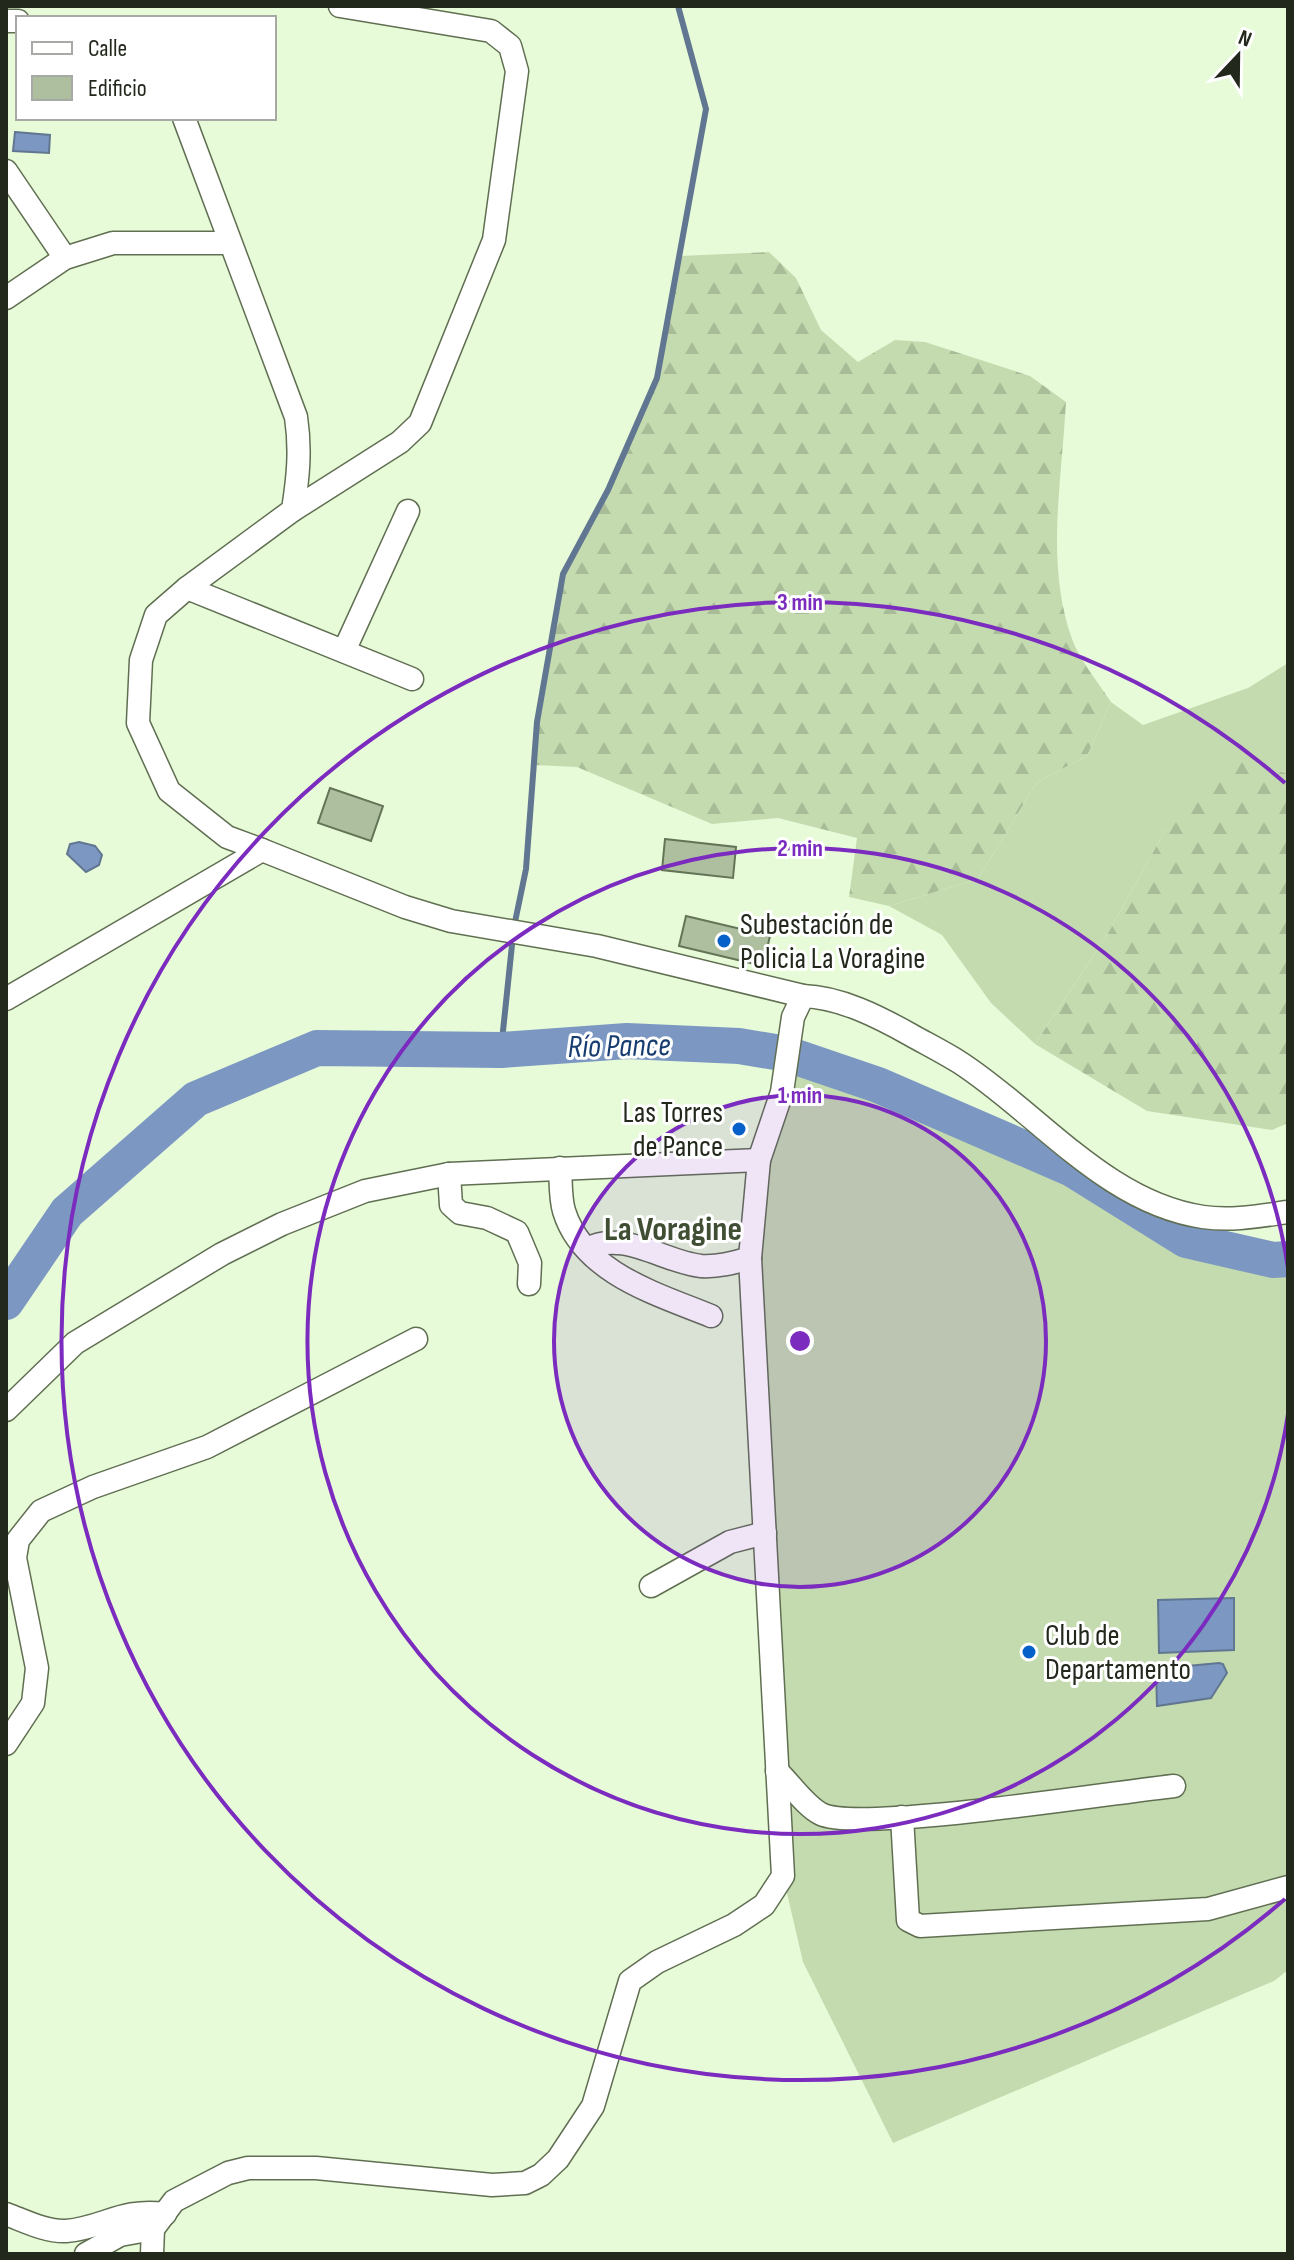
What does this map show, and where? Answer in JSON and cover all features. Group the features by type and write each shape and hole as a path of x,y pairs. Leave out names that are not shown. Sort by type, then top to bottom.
{"street":[{"path":"340,6 491,31 510,46 517,71 494,240 420,423 400,442 293,510 187,588 156,615 141,660 138,723 169,791 227,837 405,907 451,921 597,946 803,996 819,996 883,1019 959,1062 1110,1179 1162,1205 1200,1216 1237,1220 1288,1212"},
{"path":"185,120 228,243 296,417 300,444 293,510"},
{"path":"6,171 65,258"},
{"path":"6,298 65,258 113,243 228,243"},
{"path":"344,651 408,511"},
{"path":"187,588 412,679"},
{"path":"6,999 262,850"},
{"path":"152,2254 159,2221 174,2201 228,2173 248,2168 316,2168 492,2185 525,2183 541,2175 558,2159 593,2106 630,1981 657,1962 734,1925 764,1905 783,1876 750,1258 759,1160 782,1092 793,1017 803,996"},
{"path":"6,1410 75,1343 222,1254 282,1224 365,1191 449,1174 759,1160"},
{"path":"560,1168 563,1209 574,1234 601,1265 649,1291 711,1316"},
{"path":"449,1174 451,1205 460,1213 487,1218 517,1232 530,1263 529,1284"},
{"path":"587,1249 599,1241 628,1244 662,1257 700,1266 724,1266 750,1258"},
{"path":"6,1744 33,1703 37,1668 15,1558 18,1540 41,1511 93,1487 207,1447 416,1339"},
{"path":"651,1586 730,1542 765,1533"},
{"path":"777,1771 820,1814 846,1819 902,1817 1174,1786"},
{"path":"902,1817 908,1920 920,1926 1208,1909 1288,1887"},
{"path":"6,2214 43,2228 67,2231 140,2210 159,2221"},
{"path":"86,2254 120,2235 159,2221"}],"green space":[{"path":"769,252 796,278 821,330 858,362 895,340 925,342 1030,376 1066,402 1057,522 1059,581 1075,647 1111,702 1087,756 1037,782 978,879 889,906 849,897 857,838 778,818 712,824 577,767 534,765 537,722 563,574 608,490 657,378 680,256"},
{"path":"1288,663 1288,774 1166,829 1107,935 1035,1044 991,1003 942,935 889,906 978,879 1037,782 1087,756 1111,702 1143,725 1248,688"},
{"path":"1226,757 1288,774 1288,1123 1272,1130 1147,1111 1035,1044 1107,935 1166,829"},
{"name":"Club de Departamento","path":"787,1054 878,1085 1072,1169 1186,1241 1273,1260 1288,1259 1288,1970 1274,1981 893,2143 803,1962 783,1876 750,1258"}],"water":[{"path":"15,132 50,135 49,153 13,151"},
{"path":"79,842 95,846 102,855 99,865 86,872 67,854 70,844"},
{"path":"1234,1598 1234,1650 1159,1653 1158,1600"},
{"path":"1223,1664 1227,1673 1211,1698 1157,1706 1156,1669"}],"building":[{"path":"330,788 383,806 371,841 318,823"},
{"path":"665,839 736,847 733,878 662,870"},
{"name":"Subestación de Policia La Voragine","path":"686,916 770,936 763,966 679,946"}],"waterway":[{"path":"515,922 526,869 537,722 563,574 608,490 657,378 706,109 678,6"},
{"path":"501,1050 512,945"},
{"name":"Río Pance","path":"6,1302 67,1212 196,1099 317,1048 501,1050 627,1041 739,1046 787,1054 878,1085 1072,1169 1186,1240 1273,1260 1288,1259"}],"place":[{"name":"Subestación de Policia La Voragine","path":"724,941"},
{"name":"Las Torres de Pance","path":"739,1129"},
{"name":"Club de Departamento","path":"1029,1652"}],"district":[{"name":"La Voragine","path":"673,1228"}]}
